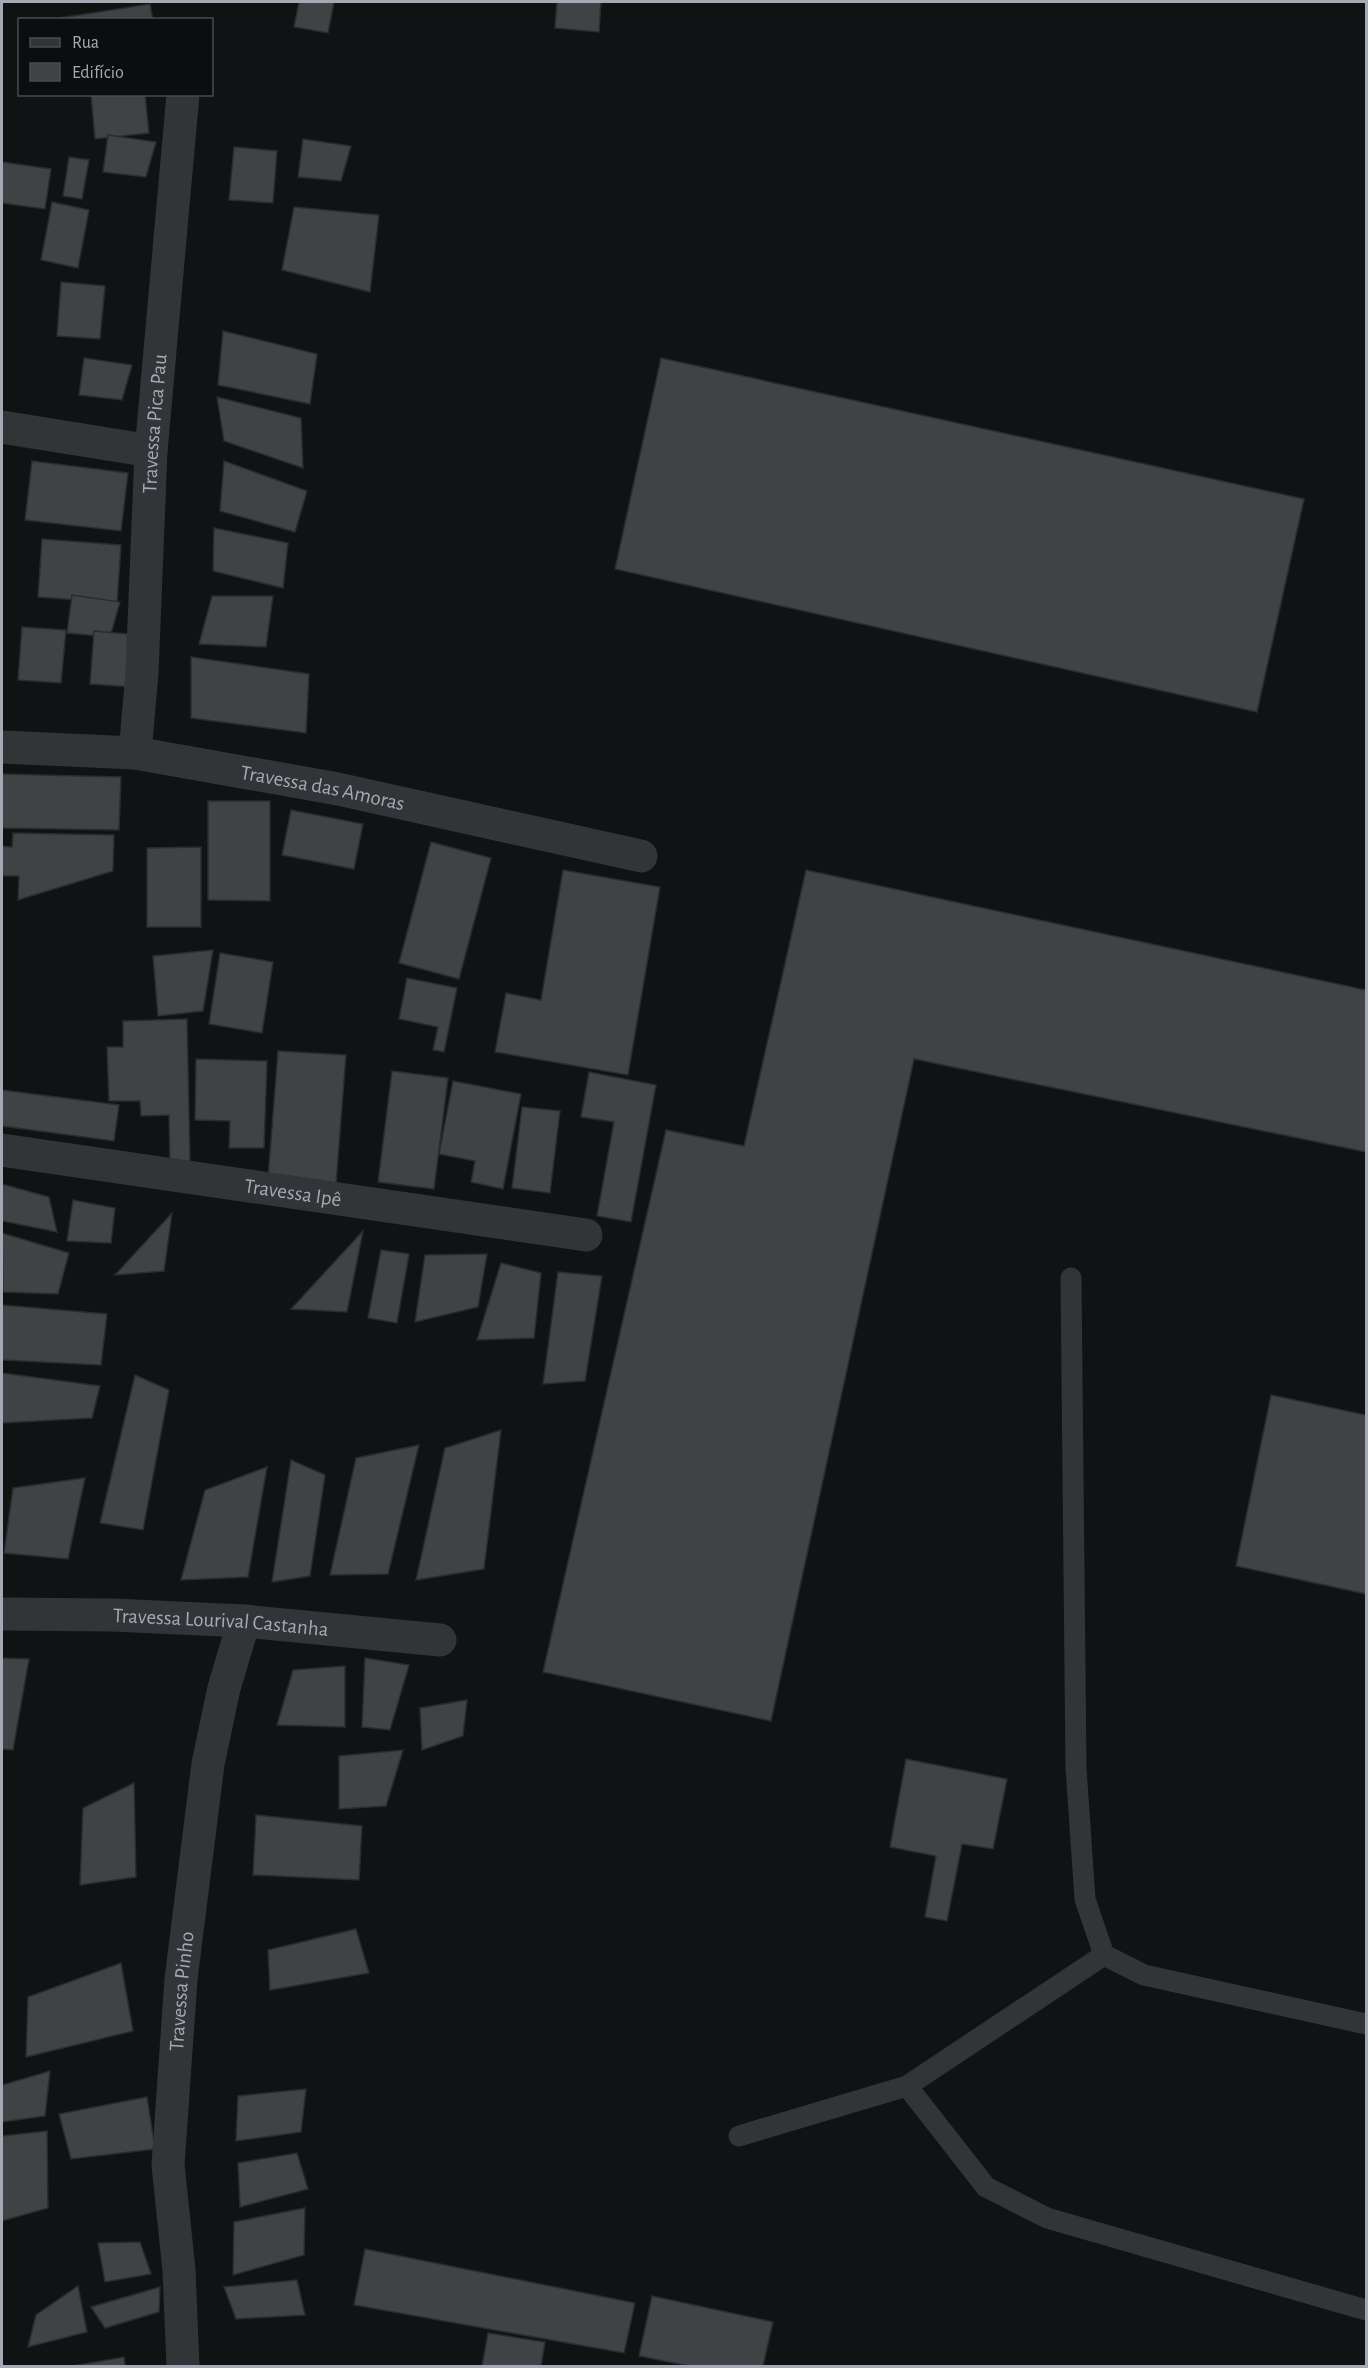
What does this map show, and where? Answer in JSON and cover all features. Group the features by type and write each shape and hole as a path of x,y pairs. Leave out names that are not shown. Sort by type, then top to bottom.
{"street":[{"name":"Travessa Pica Pau","path":"135,753 142,673 151,451 183,96"},
{"path":"2,427 151,451"},
{"name":"Travessa das Amoras","path":"2,747 135,753 338,789 641,856"},
{"name":"Travessa Ipê","path":"2,1150 586,1235"},
{"name":"Travessa Lourival Castanha","path":"2,1614 244,1621 440,1641"},
{"name":"Travessa Pinho","path":"183,2367 179,2270 168,2164 181,1979 208,1764 224,1688 244,1621"}],"lane":[{"path":"1071,1278 1076,1768 1085,1899 1104,1955 1144,1976 1366,2024"},
{"path":"739,2136 907,2086 1104,1955"},
{"path":"907,2086 986,2187 1047,2218 1366,2310"}],"building":[{"path":"299,2 334,2 328,33 294,27"},
{"path":"557,2 601,2 599,32 555,28"},
{"path":"150,4 153,18 60,18"},
{"path":"91,96 145,96 149,133 95,139"},
{"path":"108,135 156,142 146,177 103,172"},
{"path":"303,139 351,146 341,181 298,177"},
{"path":"234,147 277,151 273,203 229,200"},
{"path":"69,157 89,160 82,199 63,196"},
{"path":"2,162 51,169 45,209 2,203"},
{"path":"52,202 89,210 78,268 41,260"},
{"path":"294,207 379,215 370,292 282,270"},
{"path":"61,282 105,286 100,339 57,336"},
{"path":"223,331 317,354 310,404 218,385"},
{"path":"84,358 132,365 122,400 79,395"},
{"path":"661,358 1304,499 1257,712 615,569"},
{"path":"217,397 301,418 303,468 224,441"},
{"path":"32,461 128,473 121,531 25,520"},
{"path":"224,461 307,491 295,532 220,511"},
{"path":"214,528 288,543 283,588 213,571"},
{"path":"42,539 121,545 117,603 38,597"},
{"path":"72,595 120,602 110,637 67,633"},
{"path":"212,596 273,596 266,647 199,644"},
{"path":"22,627 66,630 61,683 18,680"},
{"path":"94,631 138,635 133,687 90,684"},
{"path":"191,657 309,674 306,733 191,718"},
{"path":"2,774 121,777 119,830 2,828"},
{"path":"208,801 270,801 270,901 208,900"},
{"path":"291,810 363,824 354,869 282,855"},
{"path":"13,833 114,835 113,871 18,900 19,876 2,876 2,846 12,847"},
{"path":"431,842 491,858 459,979 399,963"},
{"path":"201,847 201,927 147,927 147,848"},
{"path":"563,870 660,887 628,1075 495,1052 506,993 541,1000"},
{"path":"806,870 1366,990 1366,1152 914,1059 771,1721 543,1672 666,1130 744,1146"},
{"path":"213,950 203,1011 158,1016 153,956"},
{"path":"220,953 273,962 262,1033 209,1024"},
{"path":"407,978 457,988 444,1052 433,1050 438,1027 399,1019"},
{"path":"187,1019 190,1161 170,1167 169,1115 141,1116 140,1101 109,1101 107,1047 123,1047 123,1021"},
{"path":"278,1051 346,1055 336,1184 268,1178"},
{"path":"196,1059 267,1061 264,1148 229,1148 230,1121 195,1120"},
{"path":"392,1071 448,1078 434,1189 378,1182"},
{"path":"589,1072 656,1085 631,1222 597,1216 614,1122 581,1117"},
{"path":"453,1081 521,1094 503,1189 471,1182 475,1161 439,1154"},
{"path":"2,1090 119,1105 114,1141 2,1126"},
{"path":"522,1107 560,1111 550,1193 512,1188"},
{"path":"2,1184 49,1197 57,1232 2,1221"},
{"path":"73,1200 115,1208 111,1243 67,1241"},
{"path":"172,1213 164,1271 115,1275"},
{"path":"363,1231 347,1312 291,1309"},
{"path":"2,1233 69,1253 58,1294 3,1292"},
{"path":"381,1250 409,1254 397,1323 368,1318"},
{"path":"487,1254 478,1307 415,1322 425,1255"},
{"path":"501,1263 541,1273 534,1338 477,1340"},
{"path":"558,1272 602,1276 585,1381 543,1384"},
{"path":"2,1305 107,1314 101,1365 2,1360"},
{"path":"2,1373 100,1386 92,1418 2,1423"},
{"path":"135,1375 169,1390 143,1530 100,1523"},
{"path":"1271,1395 1366,1415 1366,1594 1236,1566"},
{"path":"501,1430 484,1569 416,1580 445,1448"},
{"path":"419,1445 388,1574 330,1575 356,1458"},
{"path":"291,1460 325,1475 310,1576 272,1582"},
{"path":"267,1467 248,1577 181,1580 205,1490"},
{"path":"85,1478 68,1559 4,1553 13,1488"},
{"path":"2,1658 29,1659 13,1750 2,1749"},
{"path":"365,1658 409,1665 390,1730 362,1727"},
{"path":"345,1666 345,1727 277,1725 293,1670"},
{"path":"467,1700 463,1736 422,1750 420,1708"},
{"path":"403,1750 386,1806 339,1809 339,1756"},
{"path":"906,1759 1007,1779 993,1849 962,1844 947,1921 925,1917 936,1856 890,1847"},
{"path":"134,1783 136,1877 80,1885 83,1808"},
{"path":"256,1815 362,1826 359,1880 253,1875"},
{"path":"356,1929 369,1973 270,1990 268,1950"},
{"path":"121,1963 133,2031 26,2057 28,1997"},
{"path":"50,2071 45,2116 2,2122 2,2085"},
{"path":"306,2089 301,2132 236,2141 238,2096"},
{"path":"147,2097 155,2149 71,2159 59,2114"},
{"path":"47,2131 48,2208 2,2221 2,2136"},
{"path":"297,2153 308,2189 240,2207 238,2163"},
{"path":"305,2208 304,2255 233,2275 234,2222"},
{"path":"140,2242 151,2274 105,2282 98,2243"},
{"path":"365,2249 635,2303 624,2353 354,2305"},
{"path":"297,2280 305,2315 236,2319 224,2287"},
{"path":"78,2286 87,2332 28,2347 36,2315"},
{"path":"160,2287 159,2312 105,2328 91,2307"},
{"path":"652,2296 773,2322 763,2366 689,2366 639,2356"},
{"path":"488,2333 545,2342 541,2366 482,2366"},
{"path":"124,2357 125,2366 72,2366"}]}
